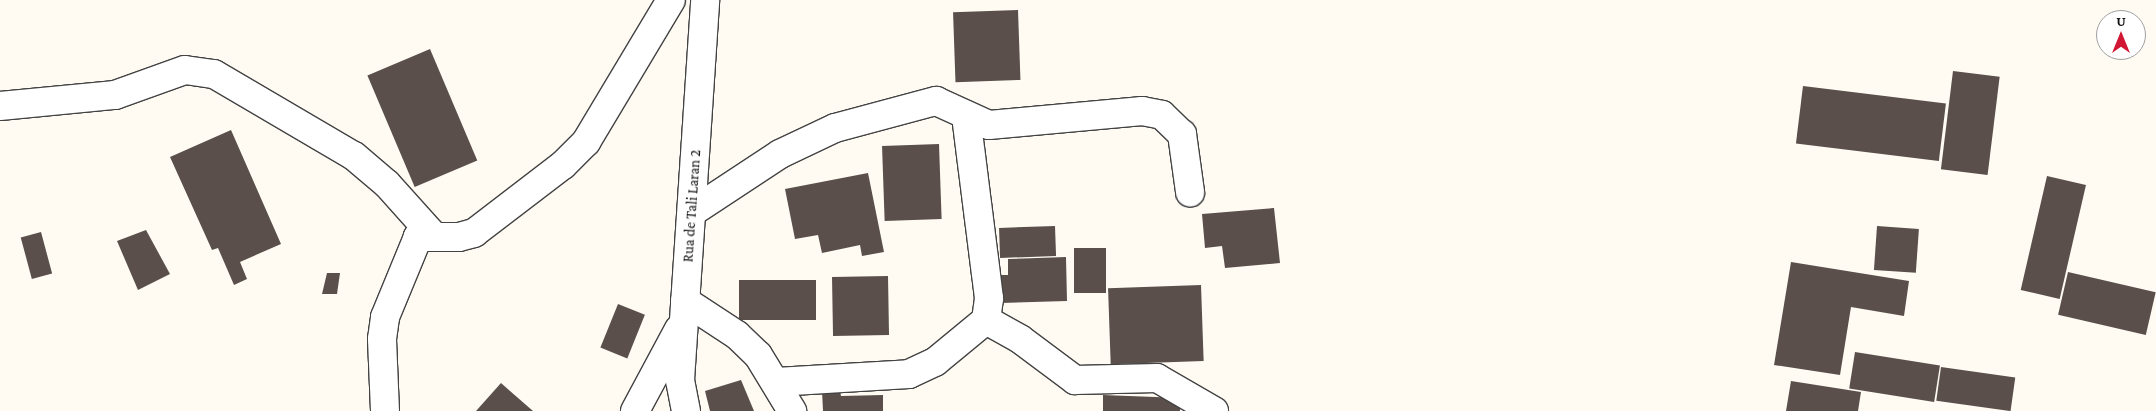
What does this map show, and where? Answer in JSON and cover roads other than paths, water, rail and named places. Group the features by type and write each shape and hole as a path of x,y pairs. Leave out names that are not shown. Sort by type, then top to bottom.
{"street":[{"path":"418,237 474,233 563,165 601,122 671,0"},
{"name":"Rua de Tali Laran 2","path":"686,411 680,380 704,0"},
{"path":"0,106 115,95 185,70 214,74 354,156 387,184 431,233 418,237"},
{"path":"692,212 780,154 835,128 926,102 950,104 976,122 1002,125 1142,111 1162,115 1182,134 1190,192"},
{"path":"776,382 909,374 935,362 986,320 989,298 966,115"},
{"path":"385,411 382,339 386,316 418,237"},
{"path":"635,411 685,311 737,335 758,355 792,411"},
{"path":"986,320 1020,339 1075,380 1158,378 1214,411"}]}
